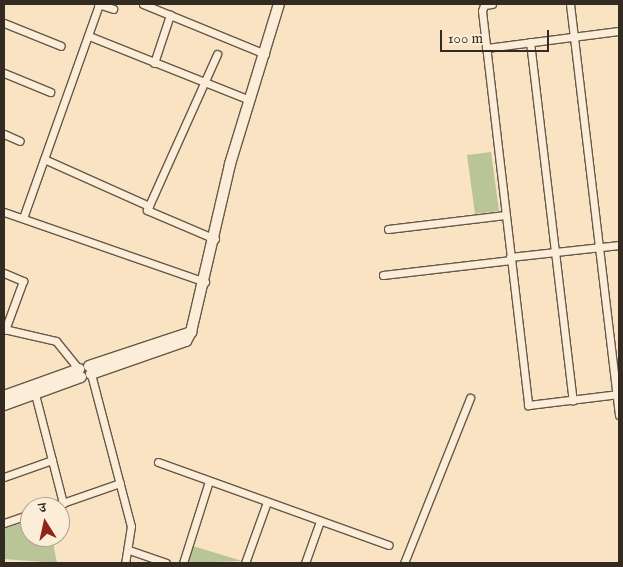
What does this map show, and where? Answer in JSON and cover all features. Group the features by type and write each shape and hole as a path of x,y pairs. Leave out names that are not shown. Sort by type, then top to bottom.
{"street":[{"path":"23,218 99,4 113,9"},
{"path":"143,4 265,54"},
{"path":"4,405 191,332 215,239 230,164 279,4"},
{"path":"492,4 484,5 482,11 528,405 618,394"},
{"path":"570,4 619,415"},
{"path":"154,63 170,15"},
{"path":"4,23 61,46"},
{"path":"486,48 619,32"},
{"path":"88,36 204,84 250,100"},
{"path":"530,42 573,400"},
{"path":"215,239 147,210 217,54"},
{"path":"4,73 50,92"},
{"path":"4,134 20,141"},
{"path":"44,158 149,206"},
{"path":"4,212 205,282"},
{"path":"388,229 506,214"},
{"path":"383,275 619,244"},
{"path":"4,273 23,281 4,330 56,341 85,372 120,483 131,526 129,550 125,563"},
{"path":"4,396 85,372"},
{"path":"35,394 62,497"},
{"path":"404,563 470,398"},
{"path":"4,477 52,460"},
{"path":"158,462 388,545"},
{"path":"183,563 209,481"},
{"path":"70,500 120,483"},
{"path":"246,563 267,502"},
{"path":"4,523 20,517"},
{"path":"305,563 320,521"},
{"path":"129,550 166,563"}],"green space":[{"path":"491,152 499,211 475,214 467,155"},
{"path":"20,523 20,547 54,547 57,563 4,559 4,529"},
{"path":"193,546 242,561 188,563"}]}
